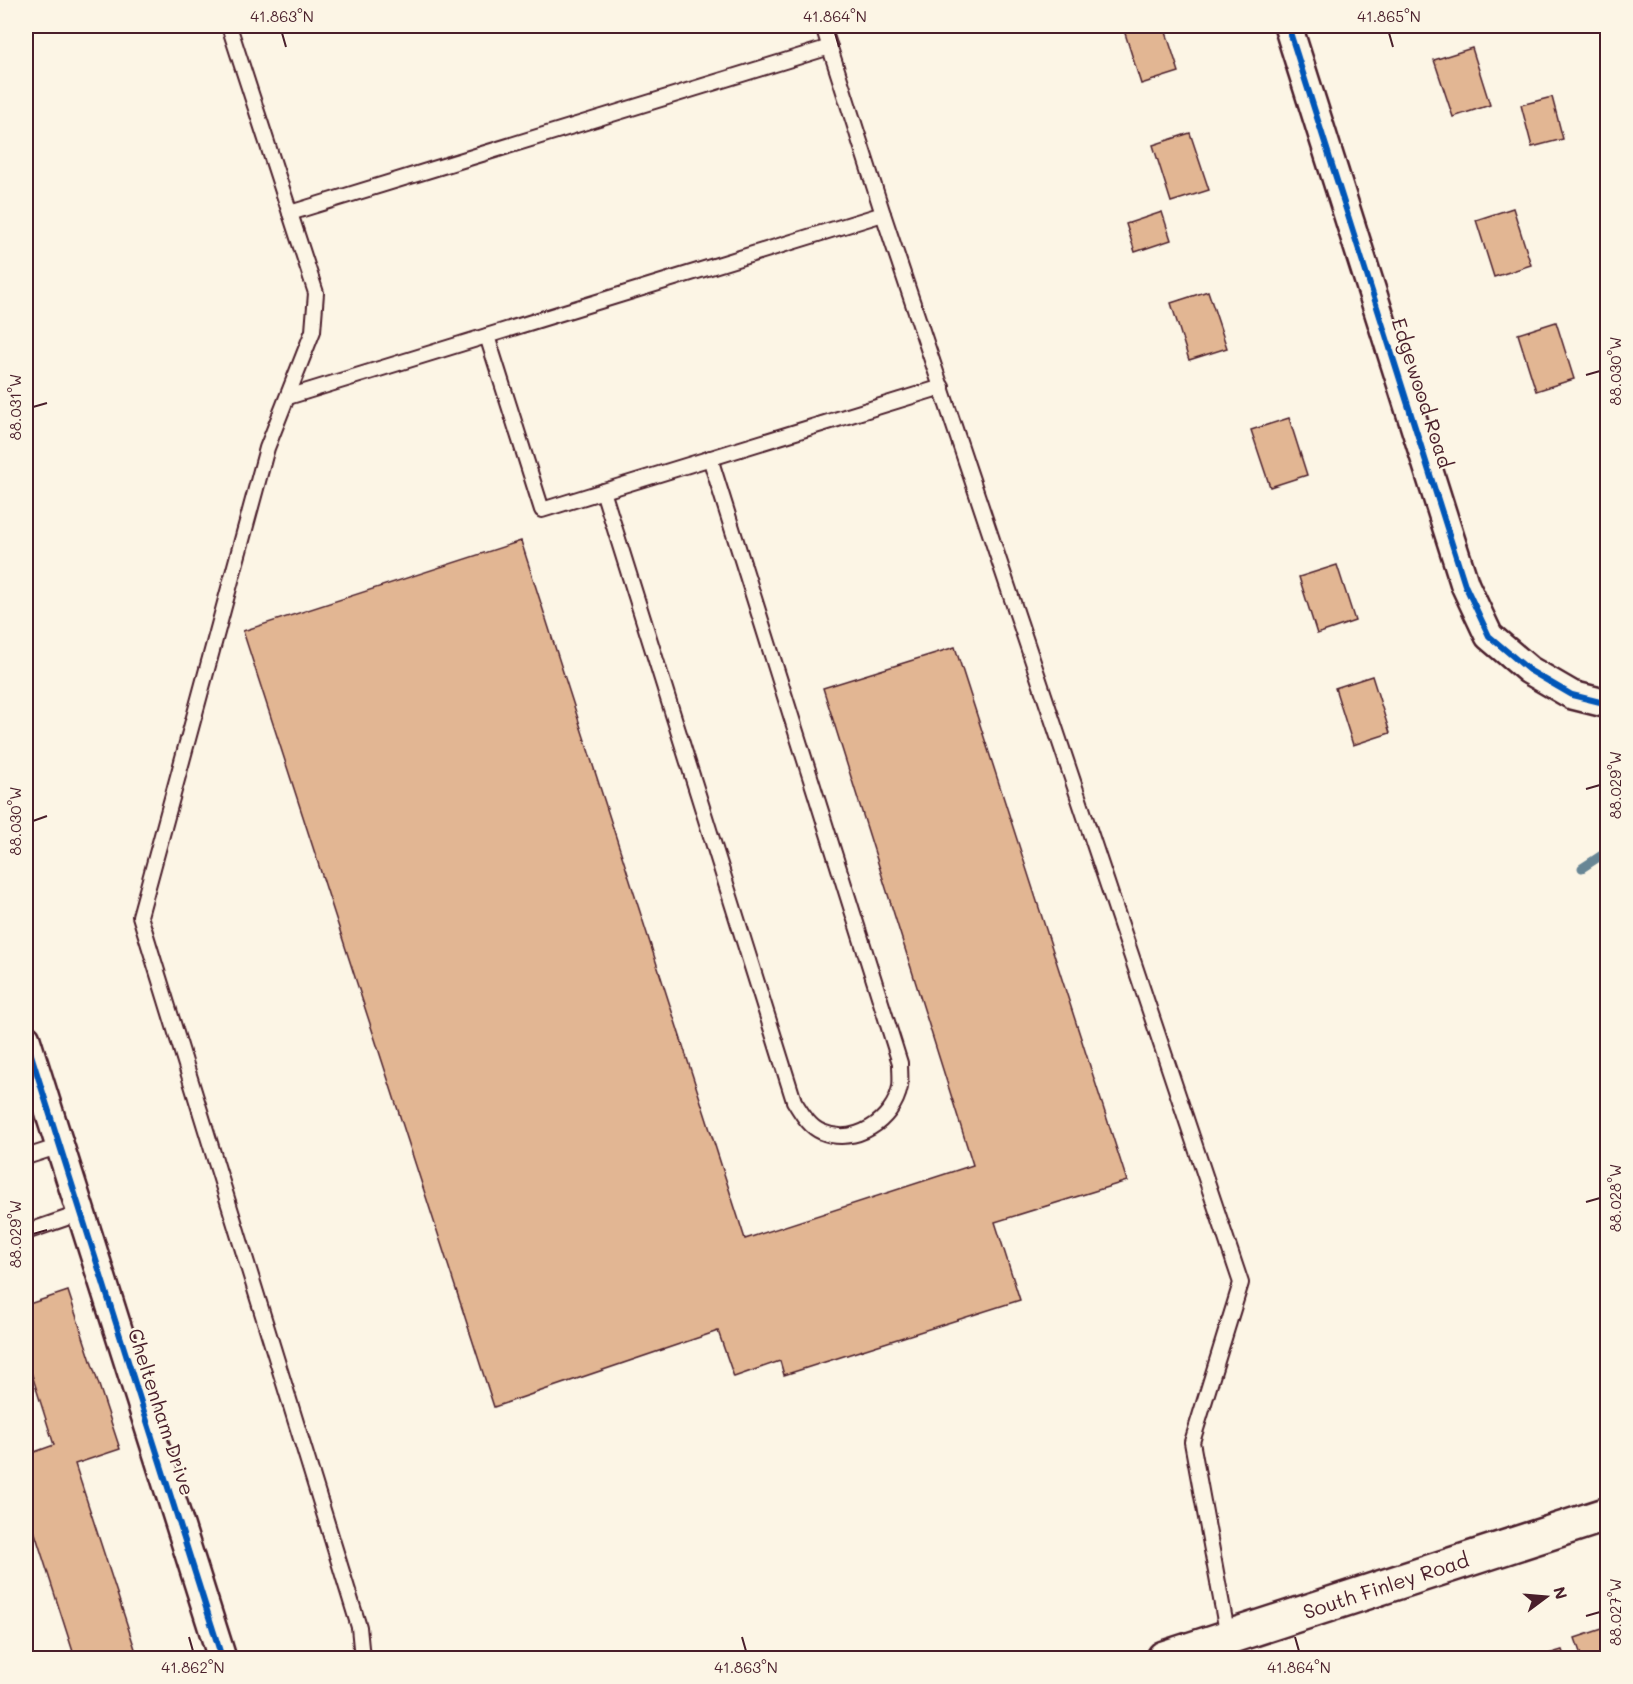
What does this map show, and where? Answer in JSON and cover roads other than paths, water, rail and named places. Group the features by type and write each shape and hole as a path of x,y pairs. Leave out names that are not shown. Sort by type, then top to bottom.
{"main road":[{"name":"South Finley Road","path":"1164,1659 1608,1514"}],"street":[{"name":"Edgewood Road","path":"1288,26 1465,585 1490,636 1529,670 1572,694 1608,704"},
{"name":"Cheltenham Drive","path":"26,1039 222,1659"}],"lane":[{"path":"229,26 316,293 317,311 313,331 267,448 140,916 359,1627 362,1659"},
{"path":"823,26 883,214 1241,1283 1192,1442 1228,1638"},
{"path":"290,213 830,47"},
{"path":"288,397 883,214"},
{"path":"487,336 542,510 942,387"},
{"path":"603,491 794,1101 806,1120 821,1132 842,1135 858,1133 876,1125 892,1107 900,1086 900,1063 710,458"},
{"path":"26,1157 60,1146"},
{"path":"26,1232 81,1213"}],"waterway":[{"path":"1582,868 1608,851"}]}
